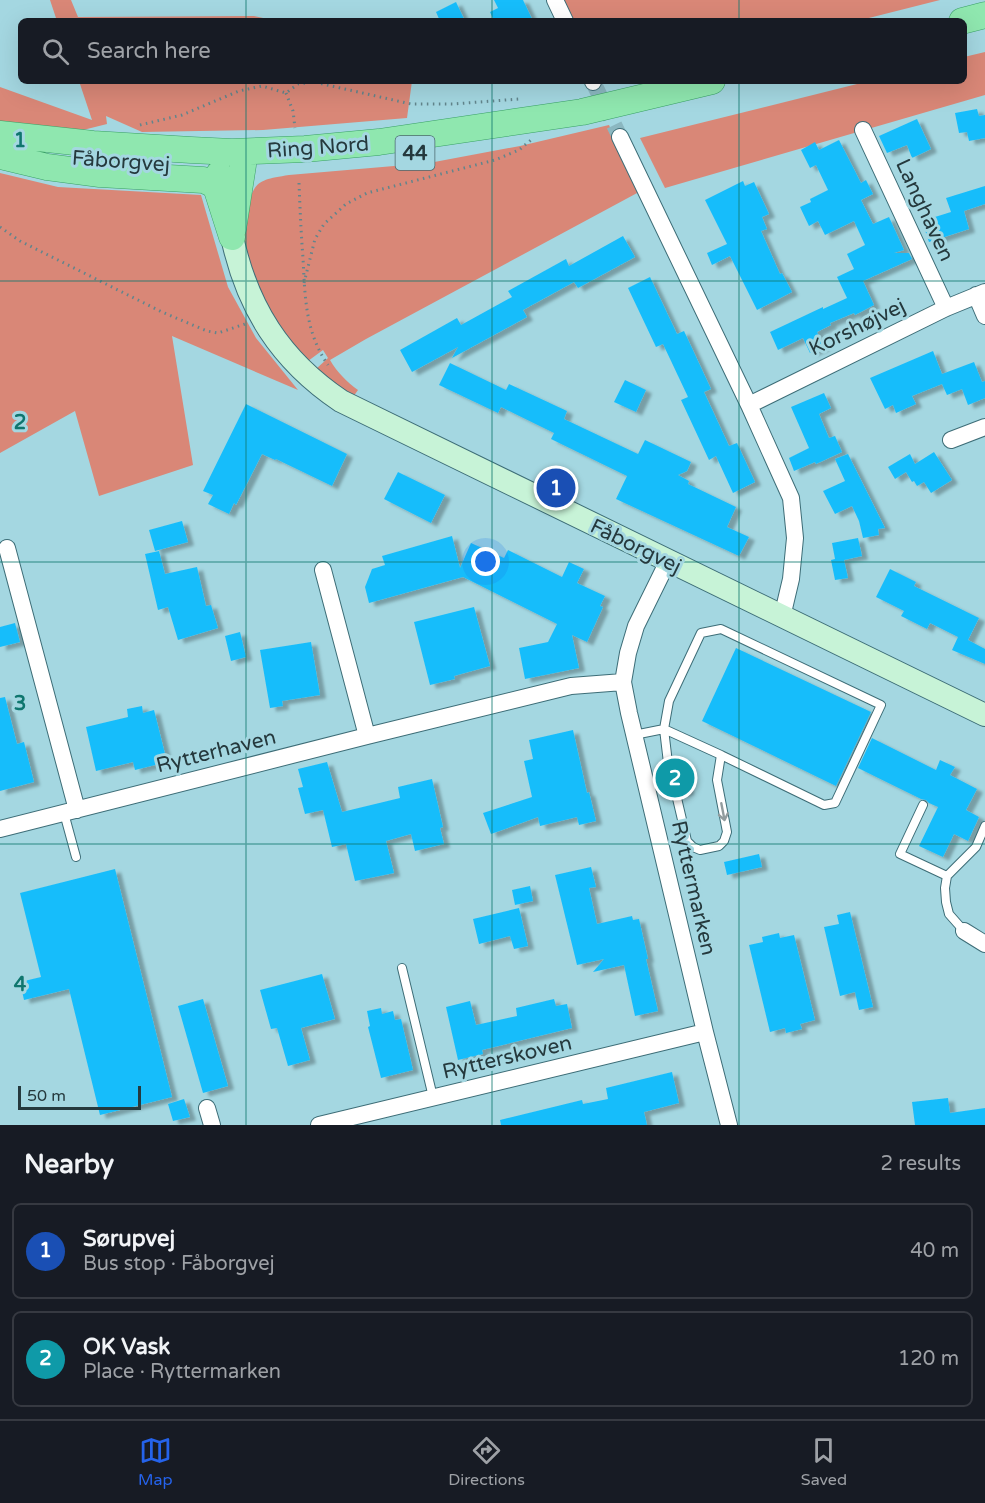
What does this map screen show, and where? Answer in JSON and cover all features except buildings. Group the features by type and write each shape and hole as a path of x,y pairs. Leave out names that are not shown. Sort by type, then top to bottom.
{"main road":[{"path":"967,20 985,15"},
{"name":"Ring Nord","path":"228,168 305,149 379,142 582,112 699,84"},
{"name":"Ring Nord","path":"228,168 410,154 492,140 547,126 582,112"},
{"name":"Fåborgvej","path":"0,134 93,144 228,168"},
{"name":"Fåborgvej","path":"0,148 109,161 228,168"},
{"path":"0,156 47,167 83,172 203,180 213,184 228,168"},
{"path":"228,168 232,237"},
{"path":"228,168 232,237"}],"street":[{"path":"555,0 564,18"},
{"name":"Langhaven","path":"863,130 946,308"},
{"path":"620,137 749,405 791,498 795,538 791,579 782,617"},
{"name":"Fåborgvej","path":"232,237 244,279 260,316 277,342 289,358 316,383 341,401 985,715"},
{"path":"980,294 985,316"},
{"name":"Korshøjvej","path":"749,405 946,308 980,294"},
{"path":"951,440 985,427"},
{"path":"7,548 70,812"},
{"name":"Ryttermarken","path":"668,561 636,626 623,682 729,1125"},
{"path":"323,570 367,736"},
{"name":"Rytterhaven","path":"0,830 571,686 623,682"},
{"path":"964,931 985,944"},
{"name":"Rytterskoven","path":"319,1125 705,1032"},
{"path":"207,1108 212,1125"}],"lane":[{"path":"634,735 664,729 824,805 835,802 881,705 721,629 701,633 669,701 664,729 668,763"},
{"path":"676,794 687,841 693,847 700,849 719,846 724,841 727,832 717,780 721,755"},
{"path":"922,805 900,854 947,876"},
{"path":"70,812 76,857"},
{"path":"964,931 950,914 946,902 947,876 975,847 985,826"},
{"path":"402,968 434,1098"}],"path":[{"path":"286,93 298,84"},
{"path":"323,84 411,104 453,104 522,98"},
{"path":"137,126 182,116 239,91 262,87 286,93"},
{"path":"286,93 296,130"},
{"path":"304,283 315,239 324,224 346,204 367,193 495,160 525,145 547,126"},
{"path":"299,183 306,309 317,347 329,367"},
{"path":"0,227 31,246 162,312 207,331 218,333 240,327 260,316"}],"shaded area":[{"path":"50,0 71,0 78,17 254,16 263,18 56,18"},
{"path":"564,0 940,0 869,18 573,18"},
{"path":"985,52 985,95 665,188 640,138 857,84 967,84 967,56"},
{"path":"80,84 412,84 407,118 263,130 142,132 106,116 107,124 83,130 0,122 0,87 92,120"},
{"path":"609,125 639,192 330,360 342,376 358,390 353,397 316,369 328,358 323,350 308,361 279,324 257,284 247,254 244,235 249,202 255,188 264,181 289,175 429,163 520,146"},
{"path":"0,173 58,187 201,195 228,287 256,338 298,390 172,336 193,465 99,496 75,411 0,453"}],"tunnel":[{"path":"594,84 620,137"}],"place":[{"name":"Sørupvej","path":"556,488"},
{"name":"OK Vask","path":"675,778"}]}
